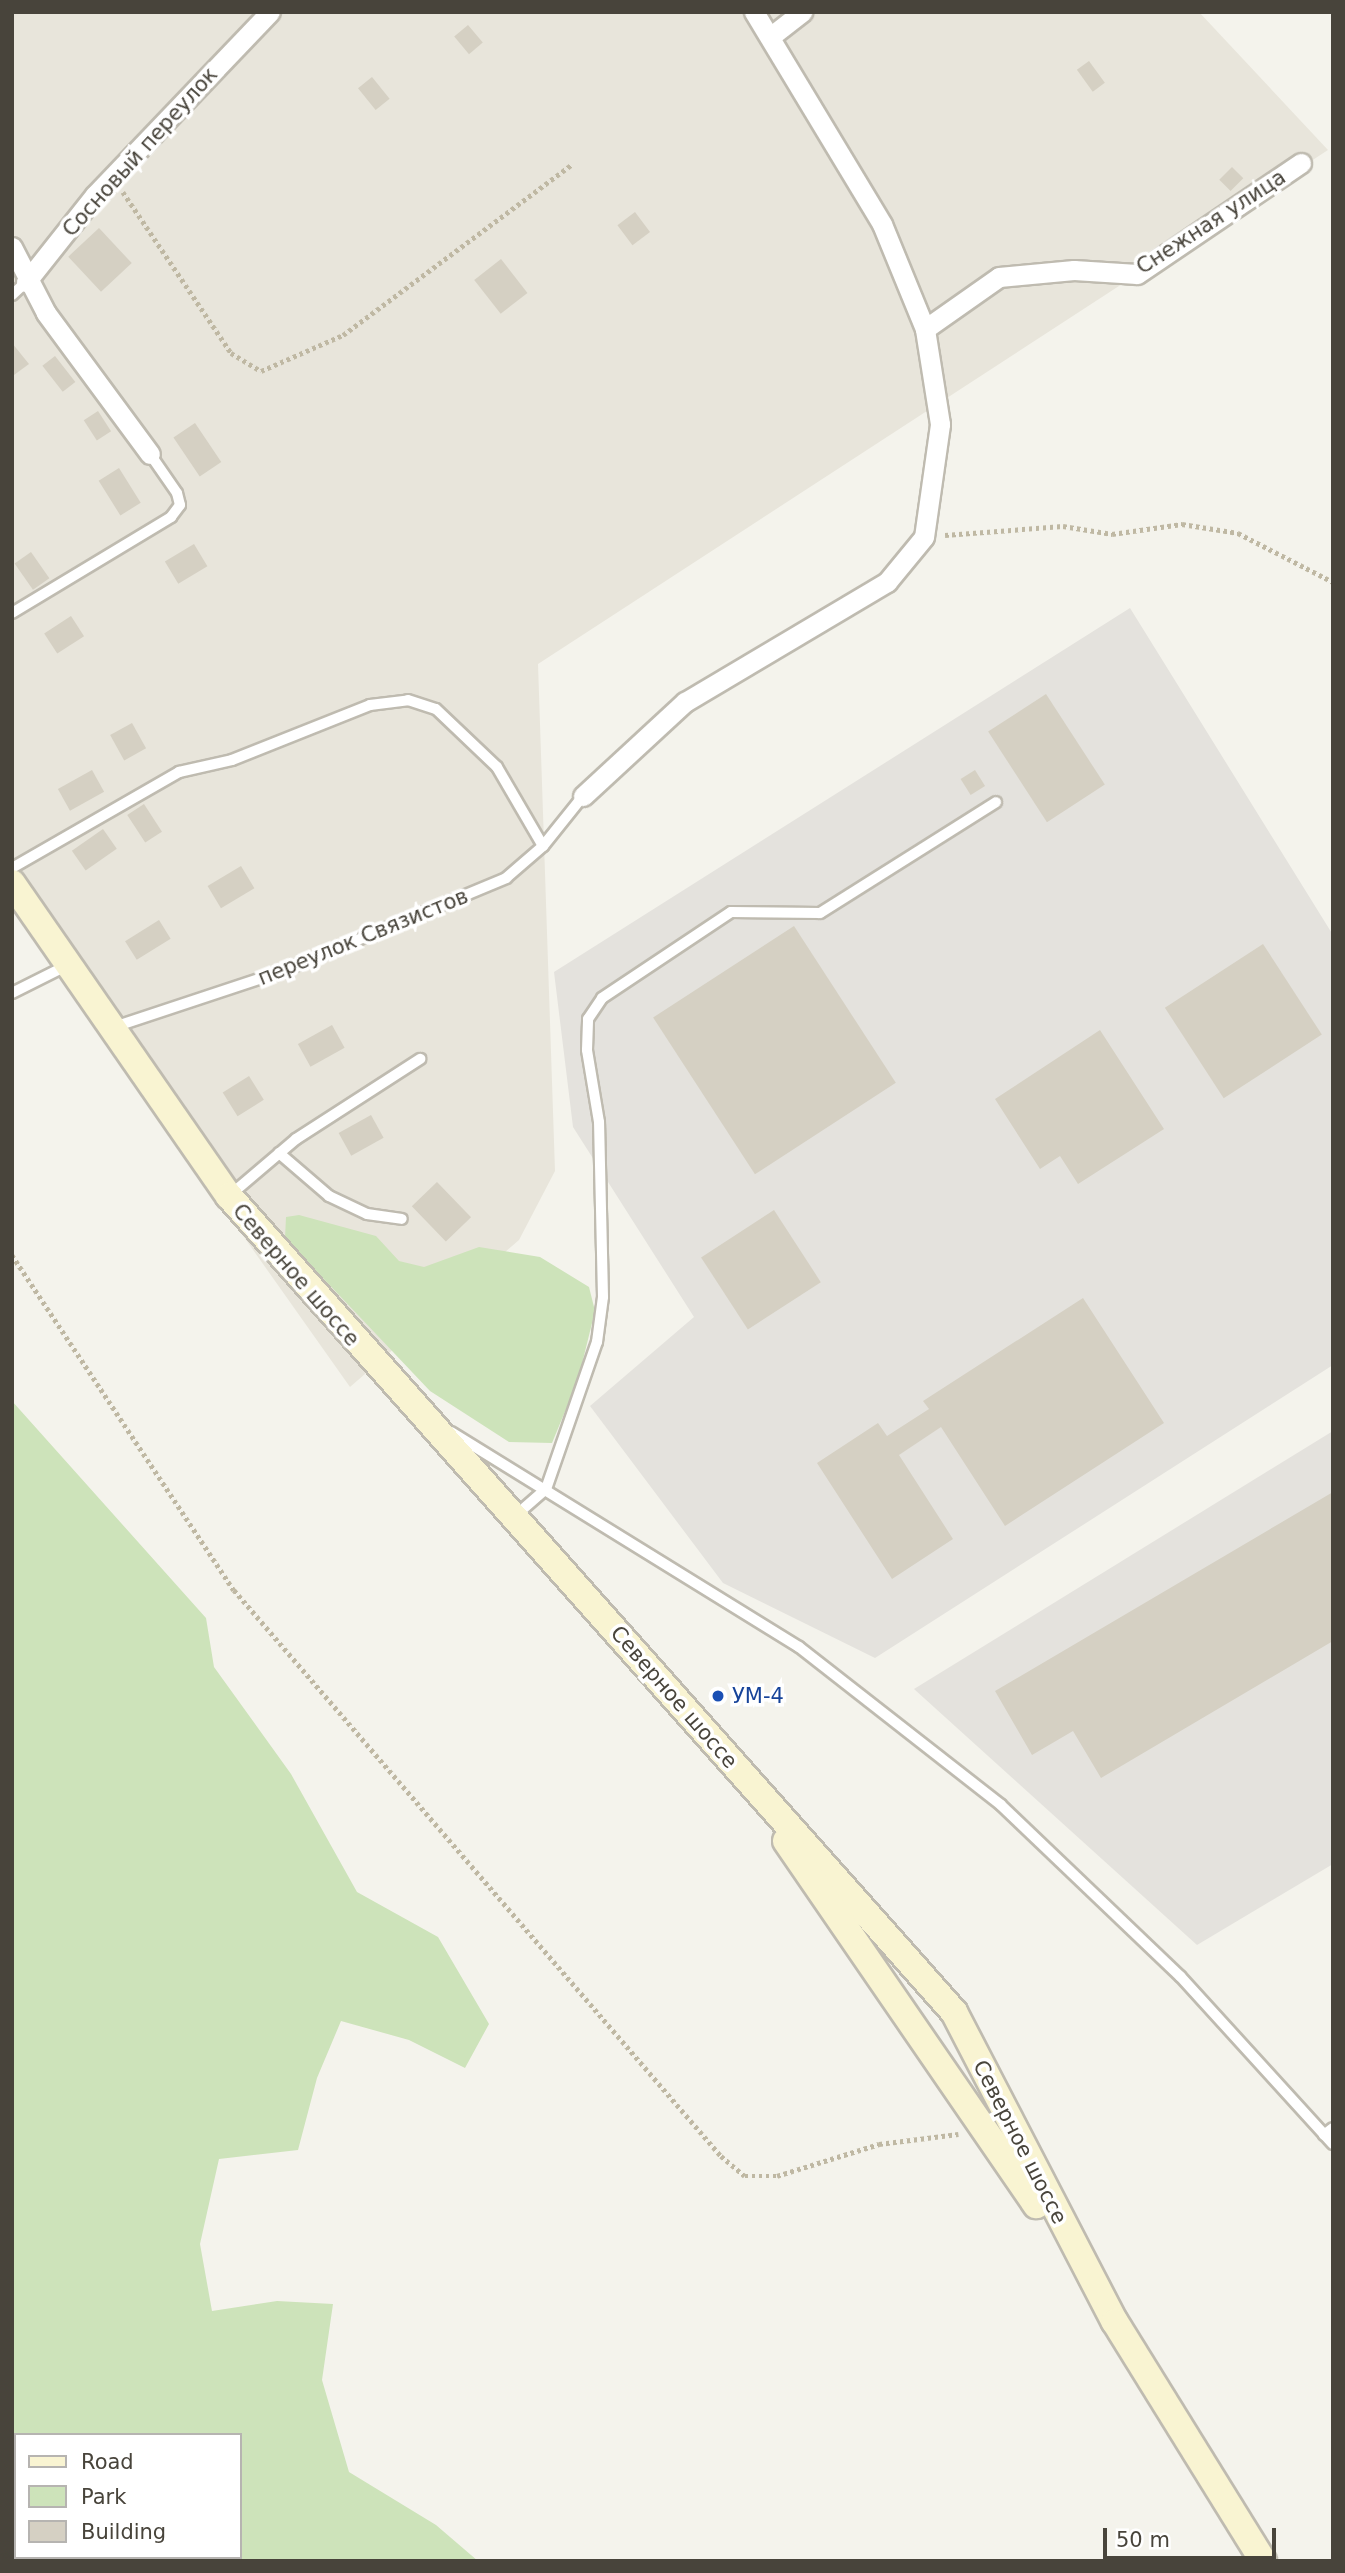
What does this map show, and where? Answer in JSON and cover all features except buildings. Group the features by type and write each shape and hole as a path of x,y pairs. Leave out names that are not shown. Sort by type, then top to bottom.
{"main road":[{"name":"Северное шоссе","path":"12,883 229,1196 412,1408 515,1516 954,2012 1115,2322 1263,2561"},
{"path":"734,1764 1115,2322"}],"street":[{"name":"Сосновый переулок","path":"19,289 113,176 270,12"},
{"path":"583,796 685,702 887,582 924,537 940,424 925,329 882,224 754,12"},
{"path":"770,37 802,12"},
{"name":"Снежная улица","path":"925,329 999,277 1137,274 1301,163"},
{"path":"12,247 19,289 150,454"}],"lane":[{"path":"12,612 171,517 180,505 177,493 150,454"},
{"path":"12,868 179,772 232,760 370,705 408,700 436,709 497,767 543,846"},
{"name":"переулок Связистов","path":"111,1028 283,971 506,878 543,846 583,796"},
{"path":"515,1516 547,1489 597,1342 603,1297 599,1122 587,1050 588,1019 602,998 731,912 820,913 996,802"},
{"path":"12,993 68,965"},
{"path":"229,1196 279,1153 420,1059"},
{"path":"279,1153 329,1196 368,1214 402,1219"},
{"path":"412,1408 799,1647 1001,1805 1180,1976 1333,2144"},
{"path":"1324,2135 1333,2127"}],"path":[{"path":"113,176 201,313 232,352 261,372 343,335 572,164"},
{"path":"924,537 1063,526 1112,534 1182,524 1238,533 1333,582"},
{"path":"12,1255 234,1590 721,2156 745,2176 777,2176 891,2142 948,2133 993,2141"}],"shaded area":[{"path":"12,12 1199,12 1328,150 538,664 555,1171 519,1240 350,1387 12,909"},
{"path":"1130,608 1333,935 1333,1365 875,1658 723,1583 590,1406 694,1317 573,1127 554,972"},
{"path":"1333,1431 1333,1864 1197,1945 914,1689"}],"green space":[{"path":"299,1215 376,1236 399,1261 424,1267 479,1247 540,1257 589,1287 595,1311 578,1380 552,1443 509,1442 430,1391 285,1238 286,1217"},
{"path":"12,1401 206,1618 214,1667 291,1774 357,1892 438,1937 489,2024 465,2068 409,2040 341,2021 317,2078 298,2150 219,2159 200,2244 212,2311 277,2301 333,2304 322,2380 349,2472 436,2525 478,2561 12,2561"}],"place":[{"name":"УМ-4","path":"718,1696"}]}
